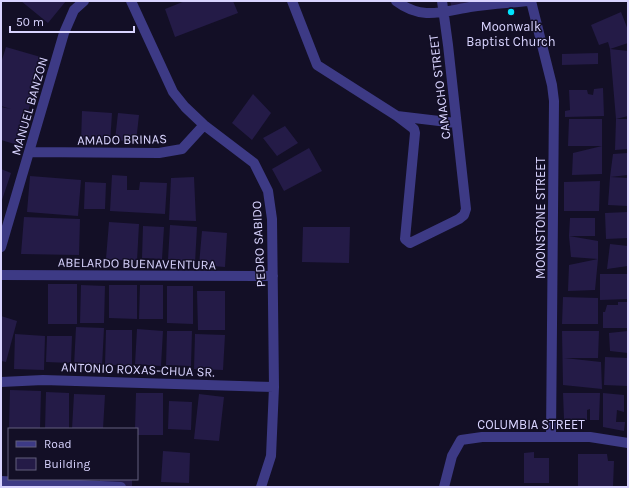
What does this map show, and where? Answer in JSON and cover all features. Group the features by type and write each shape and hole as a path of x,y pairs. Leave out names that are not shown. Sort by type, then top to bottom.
{"street":[{"name":"MANUEL BANZON","path":"1,247 64,33 74,10 84,1"},
{"name":"PEDRO SABIDO","path":"131,1 173,92 185,107 204,125 254,163 268,191 272,218 274,387 271,456 261,487"},
{"path":"292,1 318,65 397,116 456,123"},
{"path":"396,1 406,9 426,14 442,13 469,7 530,1"},
{"name":"CAMACHO STREET","path":"397,116 414,129 415,134 405,239 410,243 464,215 466,208 448,45 442,13 442,1"},
{"name":"MOONSTONE STREET","path":"530,1 552,85 554,101 551,437"},
{"name":"AMADO BRINAS","path":"29,152 159,153 182,149 204,125"},
{"name":"ABELARDO BUENAVENTURA","path":"1,275 133,275 206,277 273,276"},
{"name":"ANTONIO ROXAS-CHUA SR.","path":"1,382 43,380 274,387"},
{"name":"COLUMBIA STREET","path":"444,487 456,446 461,440 482,437 590,437 628,443"},
{"path":"1,481 121,487"}],"building":[{"path":"21,1 66,1 48,23"},
{"path":"185,1 233,1 238,13 175,37 165,9"},
{"path":"450,1 474,1 452,8"},
{"path":"621,12 628,30 628,43 610,49 608,42 599,45 591,25"},
{"path":"6,47 44,58 18,145 1,140 1,107 11,109 1,106 1,63"},
{"path":"610,49 628,51 628,116 616,119"},
{"path":"598,53 598,64 562,65 562,54"},
{"path":"603,88 604,116 565,117 565,111 570,110 569,90 587,90 588,94 593,95 594,89"},
{"path":"253,94 271,113 252,140 232,123"},
{"path":"82,111 112,113 110,144 81,143"},
{"path":"118,113 139,115 136,142 115,140"},
{"path":"569,119 602,119 602,146 568,146"},
{"path":"616,119 628,119 628,149 615,150"},
{"path":"285,126 298,143 277,156 263,138"},
{"path":"602,146 602,174 572,175 573,153"},
{"path":"309,148 322,171 284,191 272,169"},
{"path":"628,153 628,175 610,177 613,154"},
{"path":"1,169 11,173 1,203"},
{"path":"112,175 127,176 127,190 139,190 140,182 167,183 165,214 110,211"},
{"path":"30,176 81,180 78,216 27,212"},
{"path":"194,177 196,221 169,220 171,178"},
{"path":"610,177 628,178 628,206 608,205"},
{"path":"600,181 599,211 564,211 564,182"},
{"path":"85,182 106,183 105,209 84,209"},
{"path":"628,212 628,238 606,239 605,213"},
{"path":"24,217 80,219 79,255 21,254"},
{"path":"570,218 595,218 595,236 569,236"},
{"path":"109,222 139,224 137,261 106,259"},
{"path":"170,225 197,227 195,263 168,260"},
{"path":"143,226 164,227 162,259 142,258"},
{"path":"303,227 350,227 349,263 302,262"},
{"path":"202,231 227,233 225,267 199,265"},
{"path":"569,236 598,241 598,259 571,257"},
{"path":"610,244 628,246 628,266 607,269"},
{"path":"598,259 595,290 568,291 569,265"},
{"path":"600,274 628,274 628,299 600,300"},
{"path":"48,284 77,284 77,324 48,324"},
{"path":"81,285 105,286 104,323 80,323"},
{"path":"109,285 137,285 137,319 109,318"},
{"path":"140,285 163,285 163,319 139,319"},
{"path":"167,286 193,286 193,324 167,323"},
{"path":"197,291 225,291 225,330 198,330"},
{"path":"563,297 598,298 598,324 562,324"},
{"path":"618,302 628,302 628,328 603,328 603,312 605,312 607,305 618,305"},
{"path":"1,316 17,321 6,362 1,361"},
{"path":"76,327 104,328 102,367 74,366"},
{"path":"137,329 163,331 161,366 135,364"},
{"path":"106,330 132,330 132,365 105,365"},
{"path":"167,331 192,331 191,366 166,365"},
{"path":"562,331 599,331 598,358 564,358 601,362 602,389 563,385"},
{"path":"628,331 628,353 610,351 609,333"},
{"path":"15,334 45,336 44,370 14,369"},
{"path":"195,334 225,335 223,370 194,369"},
{"path":"47,336 72,336 71,363 46,362"},
{"path":"605,357 628,358 628,386 604,385"},
{"path":"10,390 41,391 40,428 9,428"},
{"path":"46,392 69,393 69,428 45,428"},
{"path":"136,393 163,393 163,435 138,435 138,428 135,428"},
{"path":"563,393 600,393 599,420 590,420 590,409 587,410 587,420 564,419"},
{"path":"603,393 624,395 624,412 617,410 616,422 625,422 624,431 603,427"},
{"path":"74,394 105,395 103,428 72,428"},
{"path":"199,394 224,397 219,441 194,439"},
{"path":"169,401 192,402 191,430 168,429"},
{"path":"163,451 190,453 189,483 161,482"},
{"path":"534,452 534,458 549,458 549,483 524,483 524,453"},
{"path":"578,454 607,454 608,461 614,461 613,487 578,487"},
{"path":"100,480 132,480 132,487 100,485"}],"place":[{"name":"Moonwalk Baptist Church","path":"511,12"}]}
